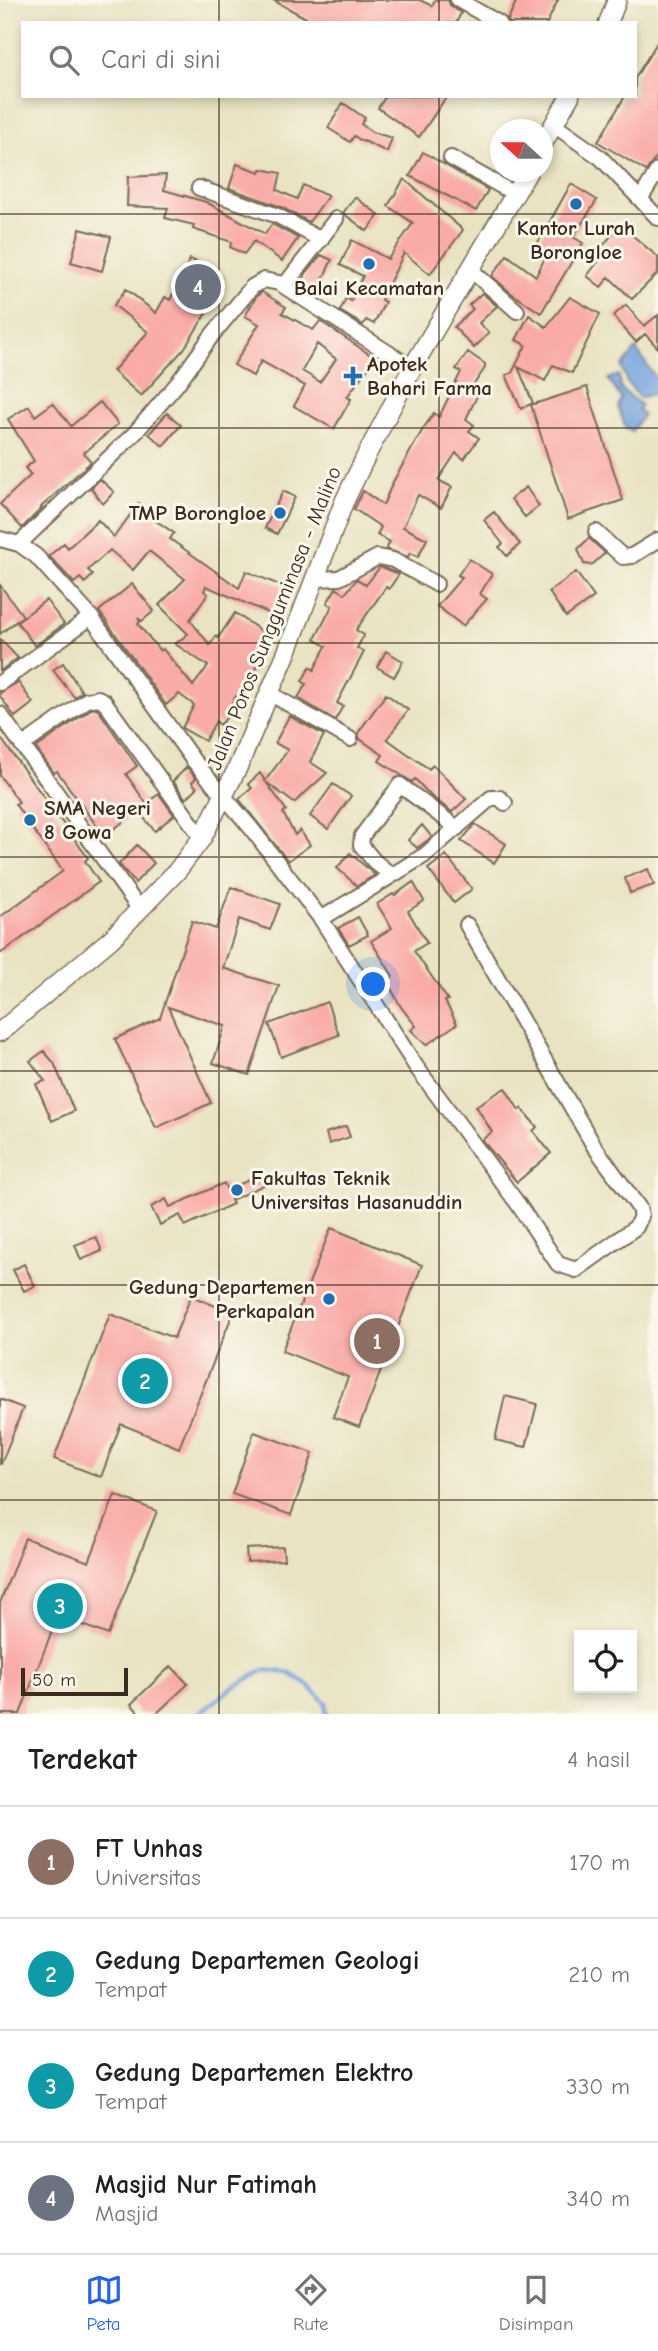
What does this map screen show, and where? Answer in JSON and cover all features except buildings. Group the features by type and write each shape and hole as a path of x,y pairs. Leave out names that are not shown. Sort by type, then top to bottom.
{"main road":[{"path":"609,21 617,0"},
{"path":"554,125 569,98"},
{"name":"Jalan Poros Sungguminasa - Malino","path":"0,1032 85,962 140,911 177,871 202,838 224,797 269,693 344,502 412,368 522,182"}],"street":[{"path":"458,0 495,21"},
{"path":"554,125 601,158 658,218"},
{"path":"451,158 515,194"},
{"path":"641,198 658,170"},
{"path":"199,188 278,216 321,240"},
{"path":"284,286 336,219"},
{"path":"471,270 517,311"},
{"path":"19,544 134,434 252,287 264,280 284,286 412,368"},
{"path":"596,532 623,557 632,556 658,540"},
{"path":"0,539 19,544 44,563 91,617 193,760 251,828 321,919 417,1068 518,1204 558,1264 576,1270 636,1227 641,1216 639,1208 594,1146 467,925"},
{"path":"314,579 339,578 378,557 393,560 436,584"},
{"path":"1,681 91,617"},
{"path":"269,693 350,739"},
{"path":"23,745 87,700 98,698 104,701 202,838"},
{"path":"0,714 140,911"},
{"path":"391,875 374,861 361,845 362,836 400,785 457,828"},
{"path":"321,919 425,855 491,797 505,803"}],"water":[{"path":"636,349 658,381 658,397 651,394 640,398 627,383 622,367"},
{"path":"619,375 621,389 641,405 638,410 643,415 632,431 626,429 618,407 621,398 608,379"}],"waterway":[{"path":"199,1714 232,1688 264,1670 289,1673 308,1685 326,1703 326,1714"}],"place":[{"name":"Kantor Lurah Borongloe","path":"576,204"},
{"name":"Balai Kecamatan","path":"369,264"},
{"name":"Masjid Nur Fatimah","path":"198,287"},
{"name":"Apotek Bahari Farma","path":"353,376"},
{"name":"TMP Borongloe","path":"280,513"},
{"name":"SMA Negeri 8 Gowa","path":"30,820"},
{"name":"Fakultas Teknik Universitas Hasanuddin","path":"237,1190"},
{"name":"Gedung Departemen Perkapalan","path":"329,1299"},
{"name":"FT Unhas","path":"377,1341"},
{"name":"Gedung Departemen Geologi","path":"145,1381"},
{"name":"Gedung Departemen Elektro","path":"60,1606"}]}
